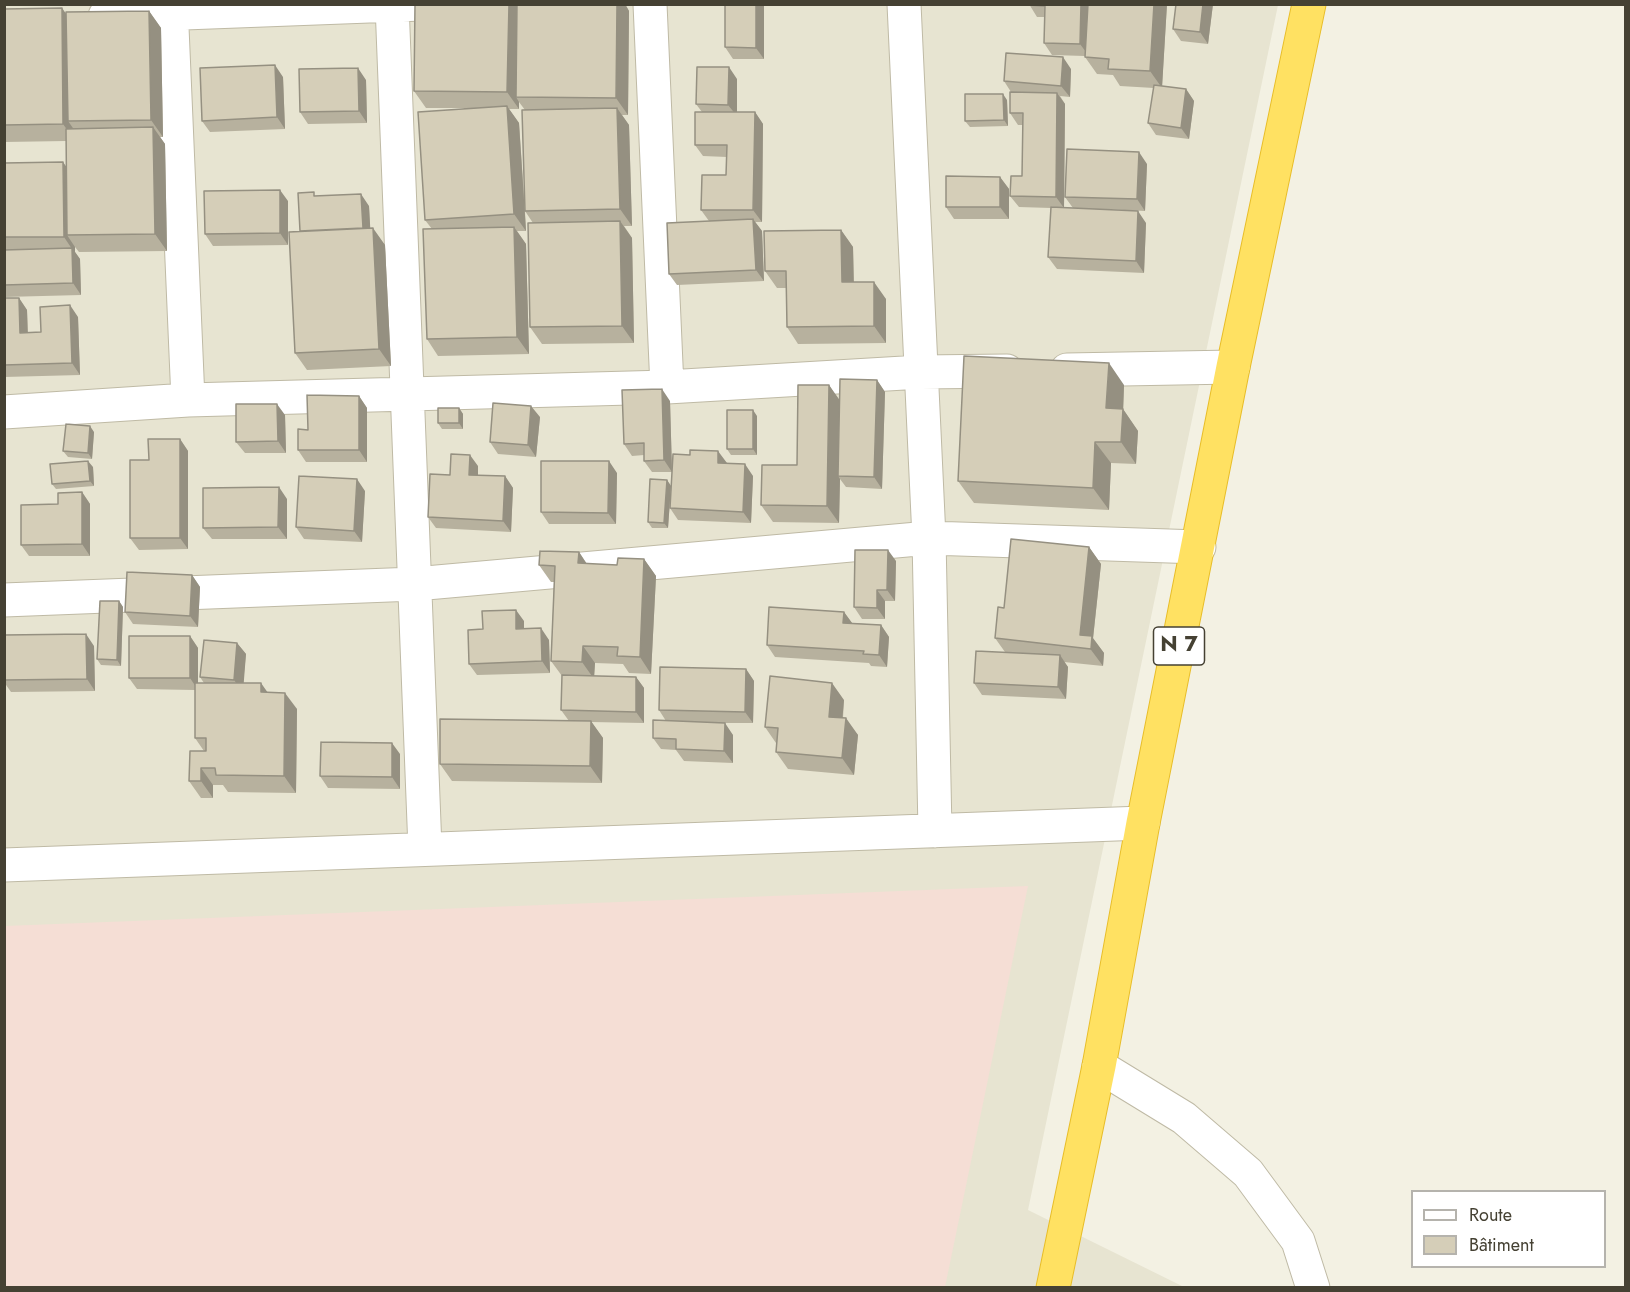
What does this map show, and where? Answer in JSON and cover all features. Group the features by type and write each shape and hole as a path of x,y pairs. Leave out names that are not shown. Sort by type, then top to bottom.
{"highway":[{"name":"N 7","path":"1053,1287 1099,1066 1143,823 1233,367 1309,4"}],"street":[{"path":"650,4 668,387"},
{"path":"904,4 929,538 935,831"},
{"path":"76,17 172,9 402,5 406,393 425,849"},
{"path":"172,9 188,400"},
{"path":"4,412 188,400 668,387 921,372 1233,367"},
{"path":"4,600 415,584 929,538 1199,547"},
{"path":"4,865 1143,823"},
{"path":"1099,1066 1184,1119 1248,1173 1298,1241 1313,1287"}],"shaded area":[{"path":"5,5 1278,5 1028,1210 1184,1287 5,1288"},
{"path":"1028,886 945,1287 5,1287 5,926"}],"building":[{"path":"415,4 509,4 507,92 414,91"},
{"path":"517,4 617,4 616,98 516,97"},
{"path":"725,4 756,4 756,48 725,47"},
{"path":"1029,4 1081,4 1080,44 1044,43 1045,6"},
{"path":"1088,4 1154,4 1150,71 1108,69 1109,59 1085,57"},
{"path":"1176,4 1203,4 1200,32 1173,29"},
{"path":"62,8 63,124 4,125 4,9"},
{"path":"149,11 151,120 68,121 66,12"},
{"path":"1006,53 1063,57 1061,86 1004,81"},
{"path":"275,65 277,117 202,121 200,68"},
{"path":"697,67 729,67 728,105 696,104"},
{"path":"358,68 359,111 300,112 299,69"},
{"path":"1154,85 1186,89 1181,128 1148,123"},
{"path":"1010,92 1057,93 1056,197 1010,196 1011,176 1022,176 1023,113 1010,113"},
{"path":"965,94 1003,94 1004,120 965,121"},
{"path":"507,106 514,214 425,220 418,112"},
{"path":"617,108 620,209 525,211 522,110"},
{"path":"695,112 755,112 753,210 701,210 702,175 726,175 727,145 695,145"},
{"path":"153,127 155,234 67,235 66,129"},
{"path":"1067,149 1139,152 1137,199 1065,197"},
{"path":"63,162 64,237 4,237 4,163"},
{"path":"946,176 1000,177 1000,207 946,207"},
{"path":"280,190 280,233 205,234 204,191"},
{"path":"314,192 314,196 361,194 363,228 300,231 298,193"},
{"path":"1051,207 1138,211 1136,261 1048,257"},
{"path":"753,219 756,270 669,274 667,223"},
{"path":"620,221 622,326 530,327 528,223"},
{"path":"514,227 517,337 427,339 423,229"},
{"path":"373,228 379,349 295,353 289,232"},
{"path":"841,230 842,282 874,282 874,326 787,327 786,271 765,271 764,231"},
{"path":"72,248 73,283 4,285 4,250"},
{"path":"4,298 19,298 20,333 41,332 40,307 70,305 72,363 4,365"},
{"path":"964,356 1109,363 1106,408 1123,409 1121,442 1095,442 1093,488 958,481"},
{"path":"840,379 877,380 874,477 838,476"},
{"path":"798,385 829,385 827,506 761,505 762,465 797,465"},
{"path":"662,389 664,460 644,461 644,443 624,444 622,390"},
{"path":"307,395 359,396 359,450 298,450 298,429 308,430"},
{"path":"493,403 531,406 528,445 490,442"},
{"path":"236,404 277,404 278,441 236,442"},
{"path":"438,408 459,408 459,423 438,423"},
{"path":"727,410 753,410 753,449 727,449"},
{"path":"66,424 90,426 88,453 63,451"},
{"path":"148,439 180,439 180,538 130,538 130,460 149,460"},
{"path":"690,450 718,451 718,463 745,464 743,512 670,508 673,454 690,455"},
{"path":"451,454 470,455 469,475 505,476 503,521 428,517 430,474 450,475"},
{"path":"88,461 90,481 52,484 50,464"},
{"path":"541,461 609,461 608,513 541,512"},
{"path":"299,476 357,479 354,531 296,527"},
{"path":"650,479 667,480 664,523 648,522"},
{"path":"279,487 278,527 203,528 203,488"},
{"path":"82,492 82,544 21,545 21,505 58,504 58,493"},
{"path":"1011,539 1089,547 1080,635 1092,636 1091,649 995,638 998,607 1004,608"},
{"path":"855,550 888,550 887,590 877,590 877,608 854,607"},
{"path":"540,551 579,552 578,563 617,565 618,558 644,559 640,657 617,656 618,647 583,646 582,662 551,661 555,566 539,565"},
{"path":"127,572 192,575 190,616 125,612"},
{"path":"100,601 119,601 117,660 97,659"},
{"path":"769,607 844,612 843,623 881,625 879,655 863,654 864,651 767,645"},
{"path":"516,610 516,629 541,628 542,661 469,664 468,630 483,629 482,611"},
{"path":"86,634 87,679 4,680 4,635"},
{"path":"129,636 190,636 190,678 129,678"},
{"path":"204,640 237,643 234,680 200,677"},
{"path":"976,651 1060,655 1058,687 974,683"},
{"path":"660,667 746,669 745,712 659,710"},
{"path":"562,675 636,677 636,712 561,710"},
{"path":"770,676 832,683 829,717 846,718 842,758 776,752 778,728 765,727"},
{"path":"195,683 261,683 261,692 285,693 284,776 216,775 215,768 201,768 201,781 189,781 190,751 206,751 206,738 195,738"},
{"path":"440,719 591,721 590,766 440,764"},
{"path":"653,720 725,723 724,751 676,749 676,739 653,738"},
{"path":"321,742 392,743 392,777 320,776"}]}
